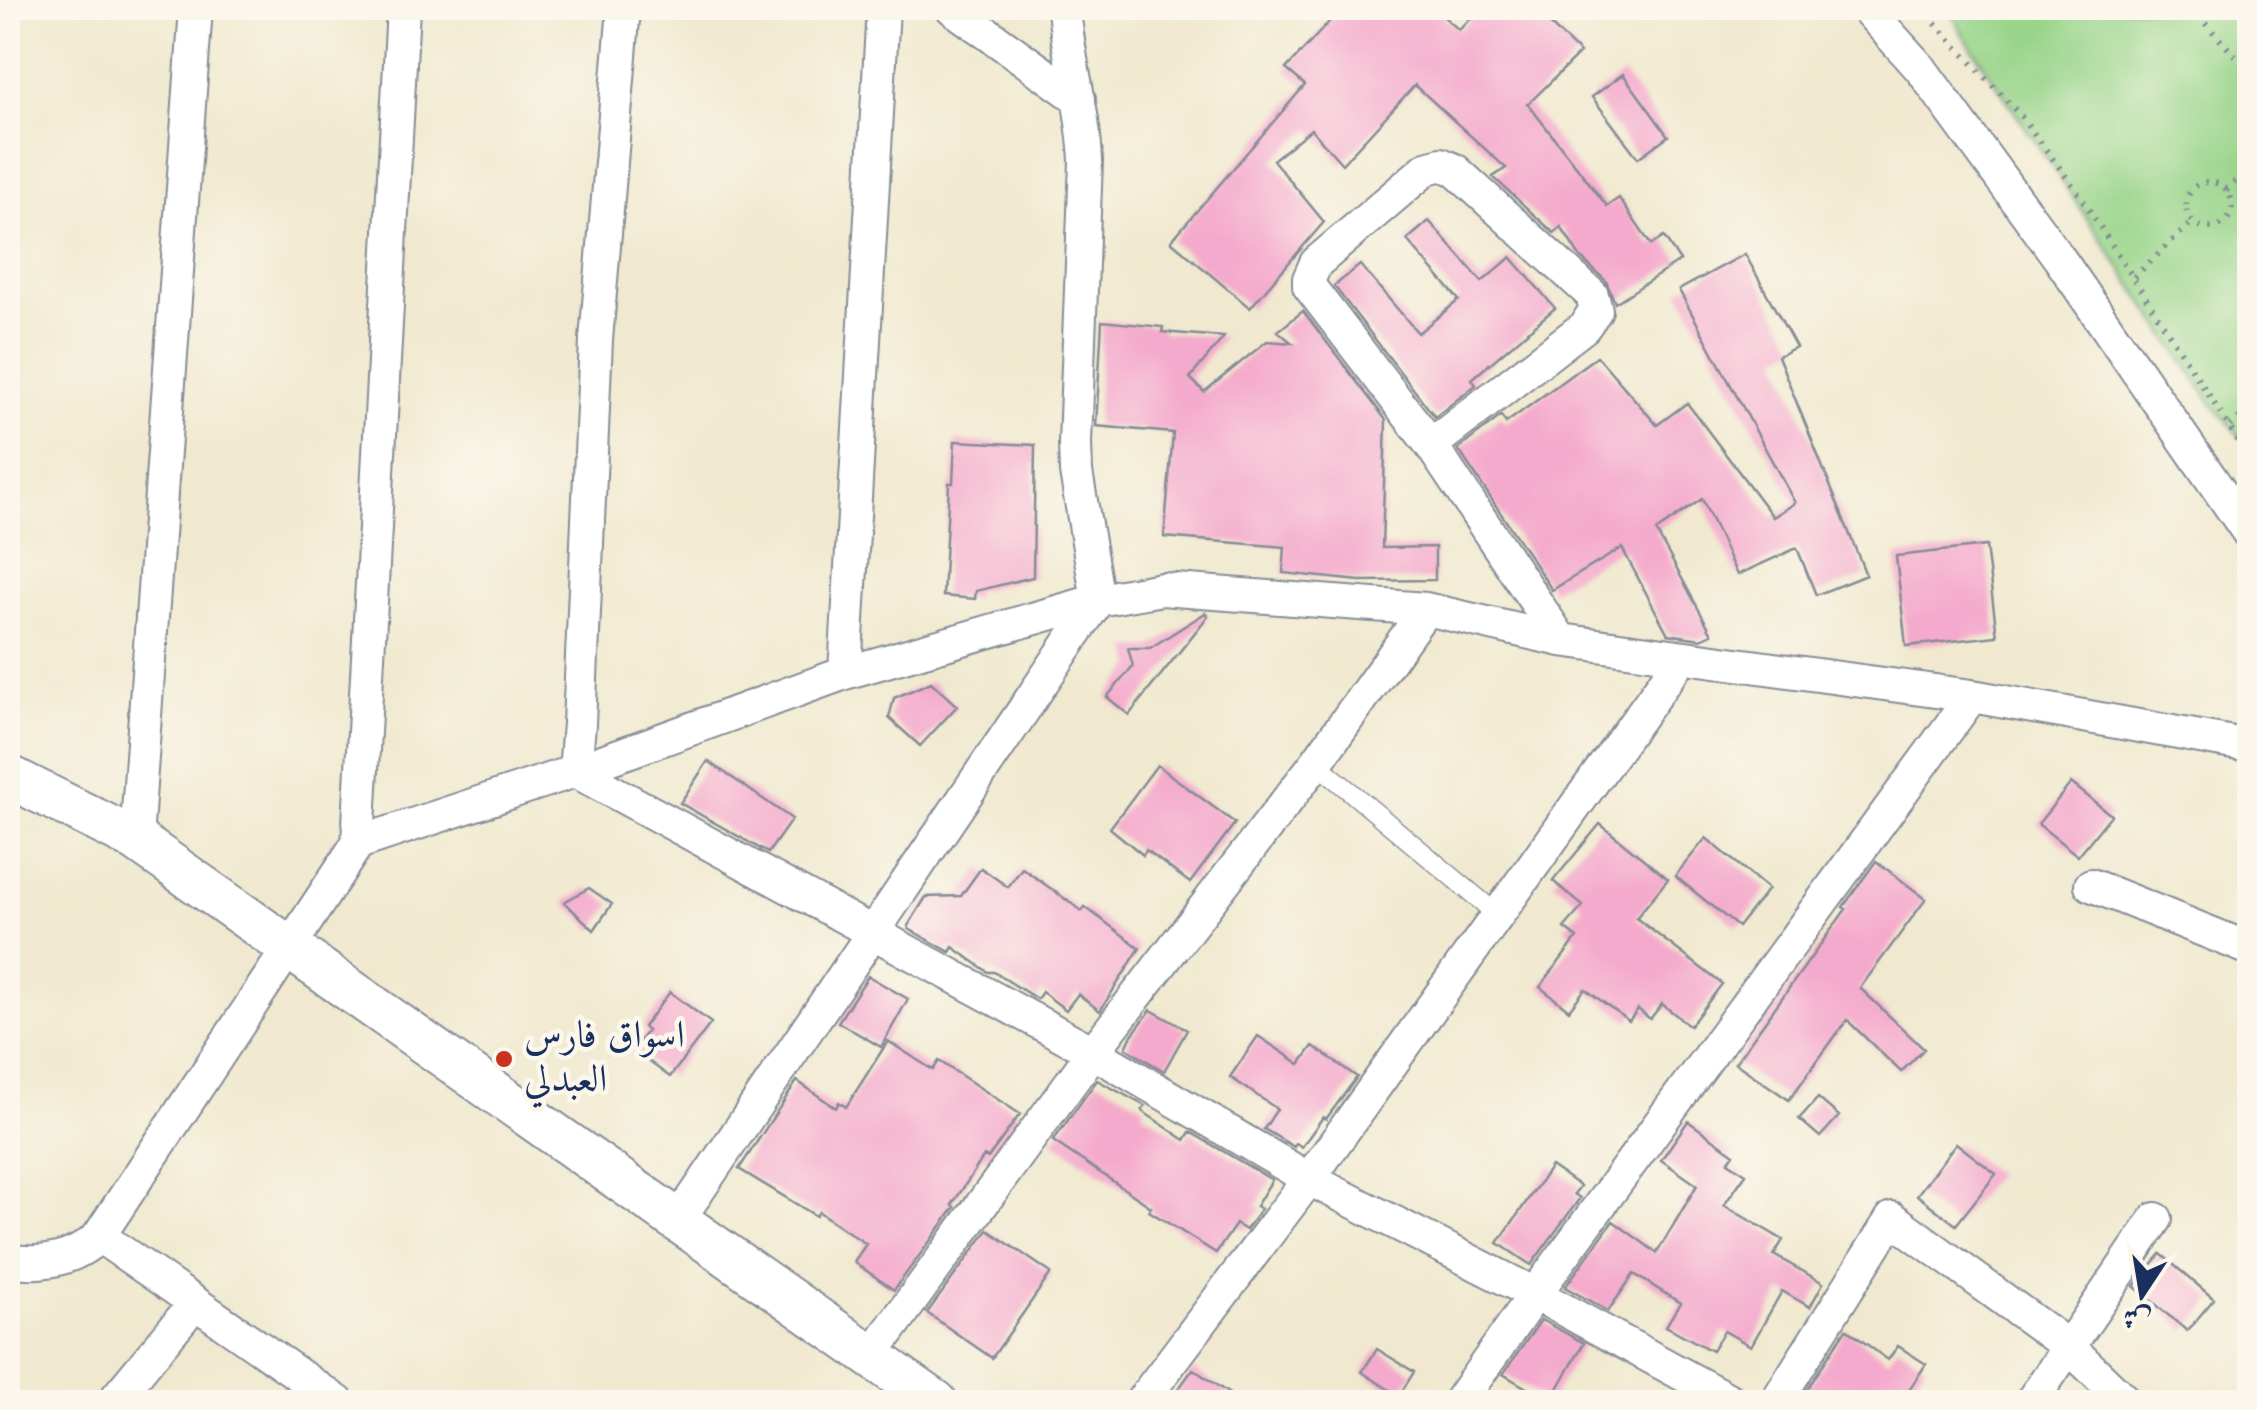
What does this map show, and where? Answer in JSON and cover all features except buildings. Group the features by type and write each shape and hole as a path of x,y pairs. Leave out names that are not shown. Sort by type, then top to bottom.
{"street":[{"path":"136,840 196,8"},
{"path":"8,1260 56,1260 83,1252 99,1236 358,842 403,8"},
{"path":"574,772 580,724 596,340 624,8"},
{"path":"845,673 883,8"},
{"path":"952,8 1079,98"},
{"path":"679,1220 1098,600 1074,443 1086,161 1064,8"},
{"path":"1866,8 1921,69 2059,258 2250,535"},
{"path":"1431,445 1584,327 1596,310 1592,295 1455,170 1442,164 1427,168 1316,263 1308,279 1313,293 1431,445 1560,640"},
{"path":"358,842 574,772 845,673 1098,600 1162,589 1426,610 1560,640 1972,696 2250,746"},
{"path":"872,1356 1093,1052 1316,763 1426,610"},
{"path":"1141,1402 1309,1179 1682,657"},
{"path":"1459,1402 1972,696"},
{"path":"574,772 1093,1052 1309,1179 1535,1294 1733,1402"},
{"path":"8,776 136,840 936,1402"},
{"path":"2091,885 2250,949"},
{"path":"1776,1402 1892,1218 2068,1347 2126,1402"},
{"path":"2031,1402 2156,1219"},
{"path":"99,1236 338,1402"},
{"path":"113,1402 196,1304"}],"lane":[{"path":"1316,763 1499,916"}],"path":[{"path":"1922,8 2021,116 2079,194 2250,459"},
{"path":"2191,8 2250,72"},
{"path":"2226,190 2250,167"},
{"path":"2207,182 2226,190 2232,209 2221,225 2211,228 2192,222 2186,213 2186,202 2197,185 2207,182"},
{"path":"2134,277 2192,222"},
{"path":"2230,426 2250,409"}],"green space":[{"path":"1949,8 2249,8 2249,447 2213,405 1962,33"}],"place":[{"name":"اسواق فارس العبدلي","path":"504,1059"}]}
